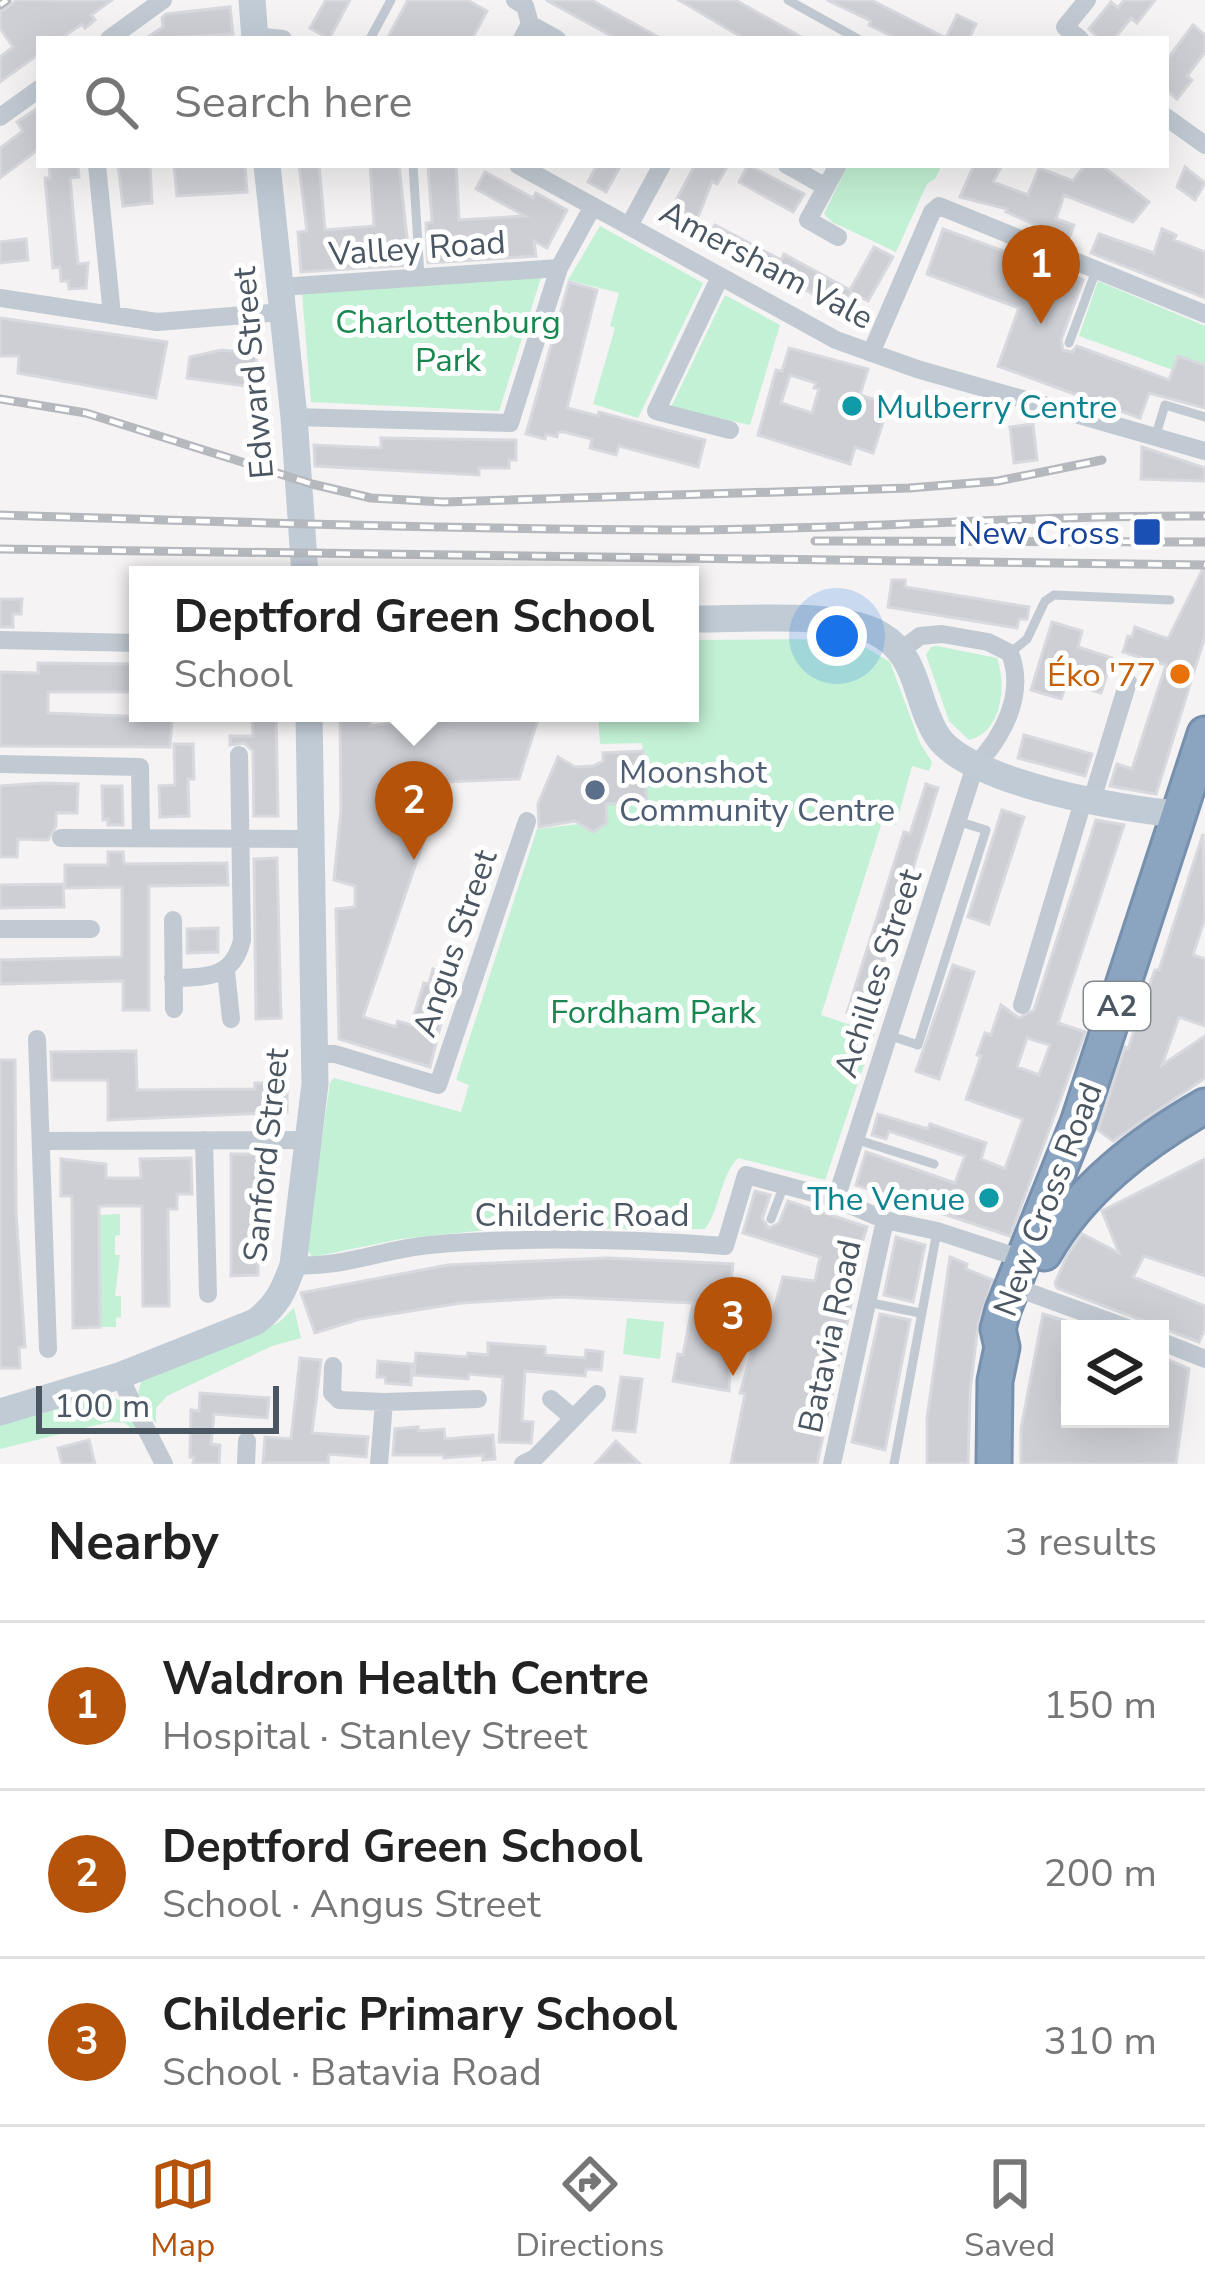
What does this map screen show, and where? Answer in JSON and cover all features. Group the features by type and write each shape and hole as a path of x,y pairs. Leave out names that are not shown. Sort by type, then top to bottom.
{"highway":[{"name":"New Cross Road","path":"994,1464 994,1381 1002,1347 998,1329 1025,1275 1078,1123 1205,734"},
{"name":"A2","path":"1025,1275 1064,1222 1125,1158 1205,1106"},
{"path":"1078,1123 1082,1151 1099,1162 1125,1158"}],"main road":[{"path":"252,0 255,36"},
{"name":"Edward Street","path":"267,168 304,566"},
{"path":"699,620 853,623 882,635 912,669 939,738 975,766 1130,809 1174,829"},
{"name":"Sanford Street","path":"0,1412 119,1376 255,1322 275,1308 293,1265 308,1140 325,1054 311,839 309,722"}],"street":[{"path":"113,36 163,0"},
{"path":"515,0 525,6 526,32"},
{"path":"1072,33 1087,0"},
{"path":"0,117 36,91"},
{"path":"1169,119 1205,145"},
{"path":"97,168 112,315"},
{"name":"Amersham Vale","path":"523,168 836,340 1205,451"},
{"path":"629,226 660,168"},
{"path":"792,168 826,187"},
{"path":"836,168 808,220 838,237"},
{"path":"294,417 510,423 559,268 593,206"},
{"path":"871,353 932,212 939,206 1205,314"},
{"name":"Valley Road","path":"0,298 182,322 420,276 559,268"},
{"path":"721,277 656,411 730,430"},
{"path":"900,651 931,634 988,642 1010,653"},
{"path":"0,640 129,643"},
{"name":"Achilles Street","path":"836,1199 975,766 1000,737 1017,688 1010,653"},
{"path":"1022,1005 1128,682"},
{"path":"173,978 212,977 226,971 238,957 242,940 239,755"},
{"path":"0,764 140,767 141,836"},
{"name":"Angus Street","path":"325,1054 438,1084 527,820"},
{"path":"61,838 311,839"},
{"path":"173,920 174,1009"},
{"path":"0,929 92,929"},
{"path":"226,971 231,1019"},
{"path":"37,1039 48,1349"},
{"path":"204,1140 208,1294"},
{"path":"41,1141 308,1140"},
{"name":"Childeric Road","path":"293,1265 316,1266 427,1245 596,1237 725,1246 746,1175 836,1199 885,1220 937,1231 1112,1320"},
{"name":"Batavia Road","path":"832,1464 885,1220"},
{"path":"1169,1345 1205,1359"},
{"path":"333,1366 332,1393 339,1400 478,1399"},
{"path":"119,1376 164,1464"},
{"path":"523,1464 535,1458 597,1394"},
{"path":"551,1399 572,1417"},
{"path":"379,1464 383,1402"},
{"path":"246,1464 247,1441"}],"lane":[{"path":"372,36 391,0"},
{"path":"788,0 853,36"},
{"path":"413,168 420,276"},
{"path":"1069,343 1096,271"},
{"path":"1154,438 1165,405 1205,417"},
{"path":"1010,653 1027,639 1045,602 1054,595 1170,600"},
{"path":"888,1035 918,1045 958,921 986,830 957,821"},
{"path":"855,1139 934,1164"},
{"path":"771,1219 784,1185"},
{"path":"894,1464 937,1231"},
{"path":"867,1302 920,1313"}],"green space":[{"path":"847,168 940,168 927,184 896,252 824,214"},
{"path":"600,226 703,283 638,418 593,404 615,328 610,326 619,293 568,280"},
{"name":"Charlottenburg Park","path":"545,265 499,411 311,402 301,281"},
{"path":"1098,281 1205,326 1205,365 1173,370 1079,336"},
{"path":"725,295 780,325 750,425 671,407"},
{"name":"Fordham Park","path":"851,639 890,662 920,743 932,762 929,771 912,766 896,825 882,822 821,1015 875,1033 825,1180 738,1158 705,1229 506,1228 400,1239 313,1257 306,1249 330,1083 334,1078 461,1112 469,1085 456,1080 537,829 579,824 593,832 606,804 647,801 642,743 600,744 599,722 699,722 699,640"},
{"path":"937,646 997,658 1001,694 995,718 989,728 969,740 949,721 926,655"},
{"path":"120,1214 120,1235 115,1236 115,1255 120,1255 115,1296 121,1296 121,1317 116,1318 116,1327 100,1327 99,1215"},
{"path":"294,1308 301,1338 272,1346 167,1396 156,1408 156,1424 138,1392 143,1376 278,1323"},
{"path":"627,1318 664,1322 660,1359 623,1354"},
{"path":"108,1395 125,1403 137,1433 125,1423 109,1422 0,1449 0,1424"}],"building":[{"path":"17,0 112,0 91,15 95,20 85,28 82,24 64,36 36,36 36,56 0,82 0,57 13,47 0,28 0,12"},
{"path":"326,0 350,0 331,36 310,28"},
{"path":"408,0 467,0 487,11 474,36 389,36"},
{"path":"546,0 591,0 657,36 612,36"},
{"path":"679,0 735,0 800,36 740,36"},
{"path":"827,0 871,0 942,36 892,36 869,25 871,21"},
{"path":"1124,0 1155,0 1137,23 1131,18 1116,36 1096,36 1089,29 1111,2 1118,8"},
{"path":"230,7 233,34 150,36 163,27 166,14"},
{"path":"957,15 976,24 970,36 947,36"},
{"path":"1193,25 1205,35 1205,52 1177,99 1169,92 1169,57"},
{"path":"36,109 36,151 0,178 0,148 23,131 17,122"},
{"path":"1185,167 1205,183 1195,200 1177,187"},
{"path":"49,168 78,168 79,177 70,178 78,264 88,263 86,288 69,289 68,281 61,281 60,267 53,268 45,178 50,178"},
{"path":"118,168 150,168 152,203 123,206"},
{"path":"174,168 245,168 247,192 177,196"},
{"path":"299,168 319,168 325,230 374,226 370,168 399,168 410,265 301,272 298,232 307,231"},
{"path":"428,168 456,168 459,220 525,216 476,189 485,172 567,210 547,248 534,241 536,256 428,263 426,223 432,222"},
{"path":"595,168 619,168 606,192 588,182"},
{"path":"693,168 726,168 717,184 712,181 695,225 681,218 676,227 665,221"},
{"path":"746,168 754,168 804,194 793,212 739,182"},
{"path":"973,168 1000,168 993,182 1028,195 1039,168 1073,181 1083,168 1105,168 1149,202 1133,222 1064,195 1056,219 1074,225 1069,239 1007,209 960,197"},
{"path":"715,225 781,260 784,254 850,290 874,247 893,257 868,301 851,292 841,310 774,272 770,279 705,243"},
{"path":"943,229 1083,280 1061,340 1063,350 1072,352 1077,346 1169,380 1178,356 1205,365 1205,408 1149,393 1140,418 998,366 1019,308 927,274"},
{"path":"1162,229 1176,235 1174,240 1205,252 1205,298 1091,253 1099,234 1154,253"},
{"path":"26,239 28,260 0,263 0,242"},
{"path":"569,282 597,290 567,408 705,440 698,467 619,446 616,455 590,448 592,439 564,432 557,437 546,434 545,439 526,434"},
{"path":"0,318 167,342 156,398 18,373 19,356 0,356"},
{"name":"Mulberry Centre","path":"789,348 868,369 860,395 889,404 873,453 855,447 850,464 758,435 776,370 782,371","holes":["790,375 816,383 814,388 819,389 812,413 781,403"]},
{"path":"222,350 257,354 255,368 263,370 260,388 187,378 190,357"},
{"path":"1033,424 1037,460 1014,463 1010,427"},
{"path":"381,438 516,440 516,460 509,460 509,468 479,468 479,475 315,466 314,445 381,448"},
{"name":"New Cross","path":"1142,447 1205,468 1205,481 1141,479"},
{"path":"1205,565 1205,636 1156,794 1110,786 1117,764 1132,769 1166,665 1123,652 1128,636 1132,637 1135,627 1168,639"},
{"path":"892,580 905,580 905,587 1029,607 1027,619 1019,619 1017,628 888,607"},
{"path":"0,599 22,599 21,614 13,614 13,627 0,627"},
{"path":"1052,622 1082,631 1078,647 1112,658 1101,693 1067,683 1061,699 1031,690"},
{"path":"38,663 129,664 129,692 48,692 48,713 172,722 170,747 0,746 0,672 38,673"},
{"path":"252,722 276,722 278,816 254,816 253,751 244,743 230,745 230,736 253,736"},
{"path":"340,722 370,722 370,726 537,722 519,779 444,782 363,1017 396,1027 398,1021 411,1025 433,969 453,975 430,1067 339,1039 336,909 355,907 355,886 334,880 341,810"},
{"path":"1024,735 1092,754 1085,776 1018,758"},
{"path":"174,744 193,744 189,816 160,817 159,786 175,785"},
{"name":"Moonshot Community Centre","path":"643,751 647,802 606,804 607,823 593,832 575,821 539,827 538,804 558,757 575,767 593,766 603,761 603,753"},
{"path":"78,784 77,813 56,813 56,826 48,840 18,839 17,857 0,857 0,786"},
{"path":"926,784 938,788 866,1019 847,1013 904,832 910,834"},
{"path":"102,786 122,786 123,825 108,825 108,819 103,820"},
{"path":"1002,810 1024,817 989,924 968,917"},
{"path":"1096,820 1124,825 1058,1023 1085,1032 1010,1236 856,1185 866,1152 955,1183 965,1156 889,1131 886,1139 872,1135 878,1114 928,1129 930,1124 986,1143 981,1159 1005,1169 1023,1119 966,1099 985,1033 991,1035 1001,1005 1019,1018 1034,1010","holes":["1027,1038 1050,1045 1039,1075 1017,1067"]},
{"path":"1203,834 1205,918 1193,955 1205,959 1205,1026 1179,1017 1162,1065 1205,1036 1205,1078 1113,1141 1098,1130 1125,1047 1128,1049 1155,970 1159,970"},
{"path":"108,852 123,852 124,864 227,863 228,885 149,886 149,1010 123,1010 123,981 0,984 0,960 122,957 122,887 65,888 65,865 108,865"},
{"path":"277,858 281,1018 256,1019 254,859"},
{"path":"63,884 64,907 0,908 0,885"},
{"path":"218,928 218,952 187,953 187,929"},
{"path":"953,965 974,972 939,1079 916,1071"},
{"path":"136,1051 137,1090 255,1089 255,1083 287,1083 287,1112 108,1120 108,1080 52,1080 51,1052"},
{"path":"0,1060 15,1060 16,1212 25,1347 19,1347 20,1368 0,1368"},
{"path":"231,1154 258,1154 258,1275 231,1276"},
{"path":"191,1158 192,1194 177,1194 177,1209 168,1209 169,1306 143,1306 142,1206 99,1206 100,1327 73,1328 72,1196 61,1196 61,1159 106,1164 106,1178 141,1178 140,1159"},
{"path":"1205,1159 1205,1276 1144,1256 1133,1277 1205,1306 1205,1328 1199,1342 1169,1331 1169,1320 1141,1320 1057,1288 1067,1256 1082,1234 1119,1253 1102,1211"},
{"path":"755,1191 770,1195 762,1219 769,1228 779,1223 788,1201 867,1227 849,1284 855,1286 817,1464 731,1464 745,1394 740,1393 764,1310 773,1312 783,1277 815,1281 820,1257 743,1233"},
{"path":"896,1237 925,1245 913,1302 884,1295"},
{"path":"950,1257 993,1280 978,1325 968,1464 927,1464 927,1418"},
{"path":"608,1258 733,1264 726,1321 732,1321 729,1391 673,1381 693,1303 562,1297 461,1303 360,1319 315,1333 301,1293 448,1265"},
{"path":"880,1314 910,1320 885,1450 852,1442"},
{"path":"1043,1314 1063,1320 1061,1428 1169,1428 1169,1360 1189,1369 1176,1464 1021,1464 1021,1429"},
{"path":"488,1343 545,1347 545,1355 585,1358 586,1350 603,1352 601,1370 586,1369 585,1376 525,1371 522,1421 533,1422 531,1443 499,1442 503,1377 414,1375 416,1353 488,1355"},
{"path":"300,1358 321,1360 312,1433 368,1437 366,1457 329,1454 328,1463 263,1463 265,1437 291,1439"},
{"path":"378,1361 412,1364 411,1385 386,1383 385,1377 377,1377"},
{"path":"621,1377 642,1379 635,1432 613,1430"},
{"path":"200,1393 269,1398 267,1418 214,1414 211,1444 220,1445 219,1464 193,1464 194,1457 190,1457 191,1410 199,1411"},
{"path":"418,1427 418,1431 444,1429 445,1439 493,1435 495,1459 393,1455 395,1429"},
{"path":"89,1440 95,1464 62,1464 58,1448"},
{"path":"616,1441 640,1464 595,1464"}],"railway":[{"path":"0,5 7,0"},
{"path":"0,399 86,413 371,498 444,502 909,488 998,481 1102,460"},
{"path":"0,515 676,530 1205,516"},
{"path":"815,541 1205,542"},
{"path":"0,549 1205,565"}],"place":[{"name":"Waldron Health Centre","path":"1041,324"},
{"name":"Mulberry Centre","path":"852,406"},
{"name":"New Cross","path":"1147,532"},
{"name":"Éko '77","path":"1180,674"},
{"name":"Moonshot Community Centre","path":"595,790"},
{"name":"Deptford Green School","path":"414,860"},
{"name":"The Venue","path":"989,1198"},
{"name":"Childeric Primary School","path":"733,1376"}]}
